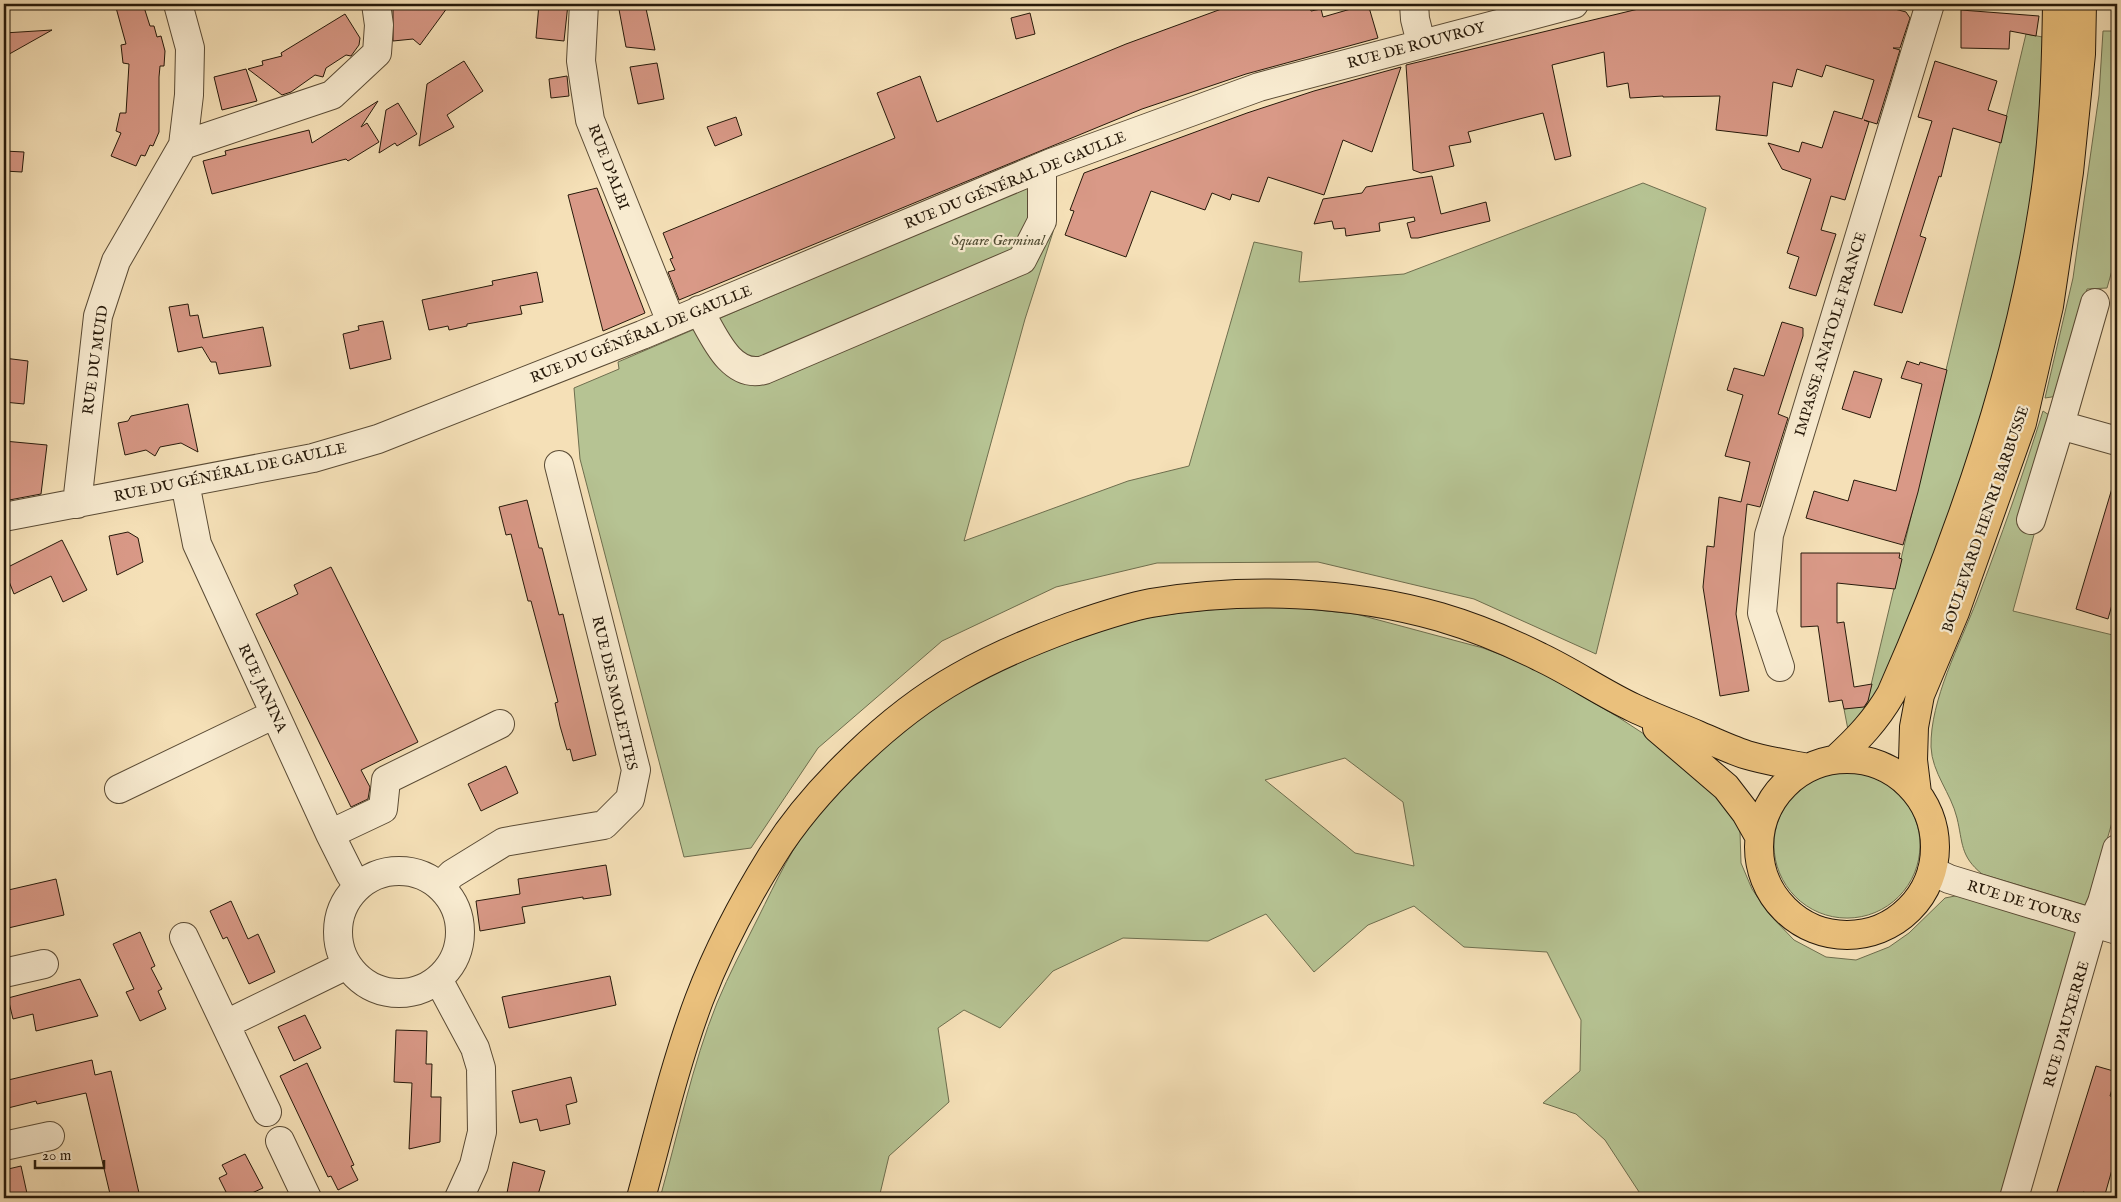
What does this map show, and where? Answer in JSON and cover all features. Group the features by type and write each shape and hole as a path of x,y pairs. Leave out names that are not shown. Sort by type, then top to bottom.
{"main road":[{"name":"BOULEVARD HENRI BARBUSSE","path":"1836,759 1858,740 1878,716 1891,694 1962,515 2006,378 2024,308 2043,208 2050,156 2057,4"},
{"name":"BOULEVARD HENRI BARBUSSE","path":"1917,793 1913,760 1914,727 1920,695 1954,612 2022,423 2049,306 2060,237 2077,102 2082,4"},
{"path":"641,1198 679,1061 700,997 744,903 774,852 809,804 846,765 881,734 955,679 1001,655 1043,637 1092,619 1149,604 1211,596 1264,594 1323,596 1381,603 1441,618 1491,635 1542,657 1632,708 1746,755 1808,768"},
{"path":"1632,708 1726,787 1746,813 1760,836"},
{"path":"1836,759 1855,759 1873,762 1897,775 1917,793 1928,811 1934,831 1935,851 1932,872 1914,904 1900,917 1884,927 1848,935 1830,933 1812,927 1795,918 1771,890 1763,873 1760,855 1760,836 1765,815 1775,796 1790,780 1808,768 1836,759"}],"street":[{"name":"RUE DU MUID","path":"77,504 98,316 116,261 183,145 189,95 190,48 178,4"},
{"path":"183,145 332,94 377,53 379,25 376,4"},
{"name":"RUE D'ALBI","path":"584,4 581,61 590,120 671,322"},
{"path":"1414,4 1415,19 1421,43"},
{"name":"RUE DE ROUVROY","path":"1259,87 1421,43 1532,9 1574,4"},
{"name":"IMPASSE ANATOLE FRANCE","path":"1780,666 1762,613 1769,534 1930,4"},
{"name":"RUE DU GÉNÉRAL DE GAULLE","path":"4,517 312,458 378,439 671,322 1042,167 1259,87"},
{"path":"699,310 725,353 738,367 756,372 764,370 1022,260 1042,221 1042,167"},
{"path":"2031,520 2095,303"},
{"path":"2060,424 2117,441"},
{"name":"RUE DES MOLETTES","path":"440,886 452,874 504,842 604,825 630,799 636,770 559,465"},
{"name":"RUE JANINA","path":"185,483 197,544 330,834 358,886"},
{"path":"119,789 275,714"},
{"path":"330,834 382,809 386,780 500,724"},
{"name":"RUE D'AUXERRE","path":"2014,1198 2105,926 2102,902 2117,850"},
{"path":"399,871 414,873 440,886 456,911 460,940 450,967 438,979 414,992 399,994 384,992 358,978 346,965 338,940 338,925 348,898 358,886 370,878 399,871"},
{"name":"RUE DE TOURS","path":"1932,872 1949,879 2105,926"},
{"path":"184,937 267,1112"},
{"path":"4,974 44,964"},
{"path":"226,1024 346,965"},
{"path":"438,979 475,1048 481,1068 482,1132 474,1165 459,1198"},
{"path":"4,1146 50,1136"},
{"path":"280,1141 307,1198"}],"green space":[{"path":"2103,31 2117,31 2117,253 2107,288 2087,289 2058,396 2045,398 2073,278 2099,95"},
{"path":"2026,34 2048,38 2039,180 1991,401 1889,676 1849,735 1844,709 1866,706"},
{"name":"Square Germinal","path":"1643,183 1706,208 1596,654 1474,599 1318,562 1157,563 1056,587 942,641 818,748 751,848 684,857 580,459 574,388 619,369 618,362 1033,184 1053,207 1053,232 1025,319 964,541 1128,481 1189,466 1254,242 1302,252 1299,282 1404,274"},
{"path":"2043,411 2052,417 2035,531 2013,611 2117,636 2117,805 2088,906 1982,874 1975,867 1966,855 1957,818 1935,766 1931,747 1935,710 1947,672 1995,553"},
{"path":"1278,606 1356,614 1483,648 1531,666 1618,717 1670,751 1734,811 1740,832 1741,863 1752,889 1770,915 1794,940 1826,957 1856,960 1889,947 1909,933 1945,898 1965,894 2081,932 2004,1198 1643,1198 1605,1140 1576,1114 1543,1103 1580,1071 1581,1020 1547,952 1464,947 1414,906 1368,925 1314,972 1266,914 1208,941 1123,938 1053,971 1000,1028 964,1010 938,1028 949,1102 889,1156 879,1198 660,1198 700,1051 722,992 793,850 810,824 849,779 918,720 957,694 997,671 1039,651 1081,635 1142,619 1200,611","holes":["1345,758 1403,802 1414,866 1355,853 1265,780"]},
{"path":"1847,772 1875,777 1899,793 1915,817 1920,845 1915,873 1899,897 1875,913 1847,918 1819,913 1795,897 1779,873 1774,845 1779,817 1795,793 1819,777"}],"building":[{"path":"115,4 143,4 150,26 154,26 157,37 161,36 165,51 164,66 160,66 159,77 159,132 153,146 150,145 145,156 141,155 136,166 111,156 121,133 116,131 120,113 126,113 129,64 123,63 121,45 126,44"},
{"path":"399,4 450,4 420,45 413,39 393,41 393,9 400,8"},
{"path":"539,4 568,4 564,41 536,38"},
{"path":"618,4 645,4 655,50 626,47"},
{"path":"1235,4 1309,4 1311,11 1321,9 1323,17 1368,4 1378,38 1246,74 1142,109 679,300 668,272 675,270 670,259 673,258 663,233 895,138 877,93 920,76 937,122 1126,44"},
{"path":"1659,4 1876,4 1906,12 1910,18 1900,48 1893,48 1900,50 1877,124 1864,120 1869,122 1845,200 1831,196 1821,230 1836,234 1816,296 1789,288 1799,257 1787,253 1811,179 1782,169 1768,143 1799,152 1802,142 1822,148 1834,111 1862,119 1874,80 1826,65 1822,77 1797,69 1792,87 1773,82 1767,136 1716,130 1720,96 1630,98 1628,83 1607,87 1604,52 1552,65 1571,156 1555,160 1543,113 1468,132 1471,142 1449,146 1454,166 1421,173 1413,170 1406,65"},
{"path":"1961,10 2039,16 2036,36 2010,31 2009,49 1961,48"},
{"path":"1030,13 1035,34 1016,39 1011,18"},
{"path":"345,14 360,38 359,45 351,56 346,55 326,68 323,77 315,75 291,92 282,95 248,69 263,65 262,61 282,56 281,53"},
{"path":"52,30 4,57 4,33"},
{"path":"464,61 483,91 447,115 454,127 419,146 427,84"},
{"path":"1935,61 1997,81 1988,110 2007,116 2001,143 1953,128 1941,177 1939,176 1920,236 1926,238 1902,313 1874,305 1932,121 1918,117"},
{"path":"657,63 664,99 638,104 630,67"},
{"path":"1401,67 1372,152 1343,140 1324,195 1268,177 1259,202 1232,194 1230,200 1212,193 1205,210 1151,191 1126,257 1065,235 1074,211 1070,210 1084,173 1247,113 1314,91"},
{"path":"246,69 257,101 222,110 214,77"},
{"path":"567,76 569,96 551,98 549,79"},
{"path":"378,101 361,127 367,123 379,142 348,161 346,159 212,194 203,161 226,155 225,151 309,130 312,143"},
{"path":"398,103 417,134 397,146 395,143 379,153 386,110"},
{"path":"736,117 742,135 715,146 707,127"},
{"path":"4,151 24,152 22,172 4,171"},
{"path":"1432,176 1441,214 1486,202 1490,221 1418,238 1411,238 1407,223 1415,221 1414,217 1379,223 1380,231 1346,236 1345,228 1334,229 1332,221 1314,224 1323,199 1362,193 1366,187"},
{"path":"597,188 645,313 603,331 568,195"},
{"path":"537,272 543,302 520,306 522,314 467,324 467,326 449,330 448,326 429,330 422,300 493,285 492,281"},
{"path":"188,304 190,316 198,315 203,338 263,327 271,366 219,374 216,362 211,362 202,347 178,352 169,307"},
{"path":"383,321 391,359 350,369 343,334 359,330 358,326"},
{"path":"1782,322 1803,328 1803,336 1778,414 1788,418 1760,507 1747,504 1736,614 1749,691 1720,696 1703,587 1707,546 1714,547 1719,497 1741,502 1750,462 1725,456 1743,395 1727,390 1734,368 1764,376"},
{"path":"4,358 28,361 24,404 4,402"},
{"path":"1907,361 1919,365 1920,362 1947,370 1918,492 1903,545 1806,518 1814,491 1848,501 1854,480 1896,491 1922,384 1901,378"},
{"path":"1854,371 1882,379 1870,418 1842,409"},
{"path":"188,404 198,452 181,443 160,447 155,456 146,450 125,455 118,423 128,421 131,416"},
{"path":"4,441 47,445 41,494 4,501"},
{"path":"2113,485 2117,486 2117,587 2108,619 2076,609"},
{"path":"527,500 539,548 542,548 559,615 563,614 596,755 573,761 570,749 567,750 560,726 555,703 558,702 531,601 528,601 511,534 506,535 499,507"},
{"path":"128,532 138,538 143,562 117,575 109,536"},
{"path":"62,540 87,590 63,602 51,576 14,594 4,569"},
{"path":"1801,553 1900,553 1899,558 1902,559 1895,589 1837,583 1837,623 1844,622 1854,687 1872,684 1868,701 1864,707 1844,709 1842,700 1829,702 1818,626 1801,627"},
{"path":"331,567 418,742 361,770 370,787 368,799 351,807 256,614 298,594 294,585"},
{"path":"506,766 518,793 481,811 468,784"},
{"path":"606,865 611,895 583,899 583,897 522,907 525,923 480,931 476,901 520,894 518,879"},
{"path":"56,879 64,915 4,929 4,891"},
{"path":"231,901 248,939 258,934 275,972 249,984 227,937 223,939 210,911"},
{"path":"140,932 155,966 151,968 162,989 158,991 166,1009 140,1021 126,992 134,989 113,944"},
{"path":"610,976 616,1005 509,1028 502,997"},
{"path":"80,979 98,1016 36,1031 33,1014 13,1019 8,998"},
{"path":"305,1015 321,1048 294,1061 278,1027"},
{"path":"396,1030 427,1031 426,1064 432,1064 431,1097 441,1097 440,1142 409,1149 412,1083 394,1082"},
{"path":"92,1060 95,1075 111,1071 139,1193 111,1198 86,1093 37,1104 36,1101 4,1109 4,1081"},
{"path":"307,1063 354,1165 351,1166 358,1180 338,1190 331,1176 328,1177 280,1076"},
{"path":"2096,1066 2117,1072 2110,1096 2117,1098 2117,1152 2104,1198 2083,1192 2081,1198 2055,1198"},
{"path":"571,1077 577,1102 566,1105 570,1124 540,1131 537,1119 520,1123 512,1091"},
{"path":"245,1154 263,1188 241,1198 229,1198 219,1178 227,1174 222,1165"},
{"path":"513,1162 545,1171 537,1198 506,1198"},
{"path":"21,1166 28,1198 4,1198 4,1170"}]}
